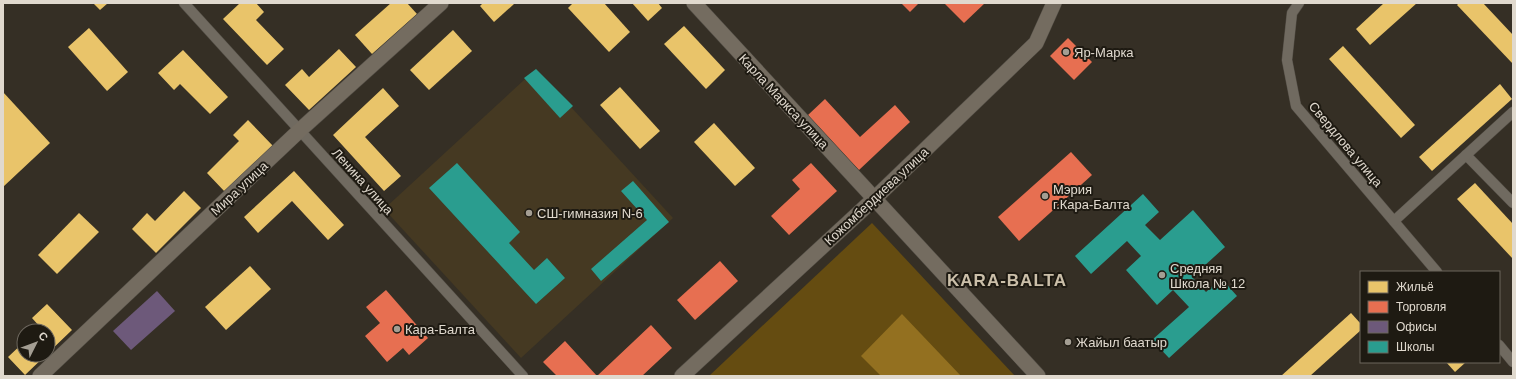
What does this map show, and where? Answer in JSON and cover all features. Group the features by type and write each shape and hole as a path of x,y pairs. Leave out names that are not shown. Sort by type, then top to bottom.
{"street":[{"name":"Ленина улица","path":"184,3 523,376"},
{"name":"Мира улица","path":"40,376 300,130 441,3"},
{"name":"Карла Маркса улица","path":"694,3 1038,376"},
{"name":"Кожомбердиева улица","path":"682,376 875,198 1036,43 1054,3"},
{"name":"Свердлова улица","path":"1299,3 1292,13 1287,60 1296,106 1436,271"},
{"path":"1394,221 1513,112"},
{"path":"1466,155 1513,203"},
{"path":"1500,346 1513,362"}],"shaded area":[{"name":"СШ-гимназия N-6","path":"536,69 673,218 521,358 384,209"},
{"path":"872,223 1015,376 709,376"},
{"path":"902,314 961,376 881,376 861,356"}],"building: Жильё":[{"path":"93,3 108,3 100,10"},
{"path":"240,3 256,3 264,12 256,20 284,49 267,65 223,19"},
{"path":"391,3 407,3 417,14 372,54 355,35"},
{"path":"483,3 514,4 494,22 480,6"},
{"path":"573,3 604,3 630,32 609,52 568,8"},
{"path":"632,3 658,3 662,8 648,21"},
{"path":"1384,3 1417,3 1370,45 1356,29"},
{"path":"1459,3 1483,3 1513,35 1513,64 1457,5"},
{"path":"684,26 725,70 706,89 664,44"},
{"path":"89,28 128,72 107,91 68,47"},
{"path":"453,30 472,51 429,90 410,70"},
{"path":"1343,46 1415,125 1401,138 1329,59"},
{"path":"339,49 356,67 309,110 285,85 302,69 309,77"},
{"path":"183,50 228,97 210,114 180,84 174,90 158,73"},
{"path":"1500,84 1512,99 1432,171 1419,157"},
{"path":"620,87 660,131 640,149 600,105"},
{"path":"383,88 399,106 365,137 401,176 384,191 333,135"},
{"path":"3,92 50,143 3,187"},
{"path":"248,120 273,146 225,192 207,173 239,141 233,135"},
{"path":"714,123 755,168 735,186 694,142"},
{"path":"294,171 344,225 328,240 292,201 258,233 244,217"},
{"path":"1475,183 1513,224 1513,259 1457,199"},
{"path":"184,191 201,208 156,253 132,229 147,213 155,221"},
{"path":"79,213 99,232 57,274 38,255"},
{"path":"250,266 271,289 226,330 205,307"},
{"path":"47,304 72,330 56,345 56,323 36,323 32,318"},
{"path":"1351,313 1360,323 1360,331 1310,376 1281,376"},
{"path":"16,350 16,363 38,363 25,375 8,357"},
{"path":"1447,363 1465,363 1455,372"}],"building: Торговля":[{"path":"901,3 919,3 910,12"},
{"path":"944,3 985,3 964,23"},
{"path":"1068,38 1092,62 1074,80 1050,56"},
{"path":"825,99 860,137 895,105 910,122 859,170 808,115"},
{"name":"Мэрия г.Кара-Балта","path":"1071,152 1092,175 1019,241 998,217"},
{"path":"811,163 837,191 789,235 771,216 800,189 792,180"},
{"path":"720,261 738,281 695,320 677,300"},
{"name":"Кара-Балта","path":"386,290 428,338 409,355 403,348 387,362 365,336 380,323 366,307"},
{"path":"651,325 672,348 642,376 597,376"},
{"path":"565,341 597,376 557,376 543,362"}],"building: Офисы":[{"path":"157,291 175,311 131,350 113,331"}],"building: Школы":[{"path":"536,69 573,106 560,118 524,78"},
{"path":"457,163 520,232 509,243 534,270 547,258 565,278 536,304 429,188"},
{"path":"633,181 669,222 601,281 591,269 647,220 621,191"},
{"name":"Средняя Школа № 12","path":"1143,194 1159,212 1145,225 1160,240 1193,210 1225,247 1192,277 1206,292 1221,278 1237,296 1169,358 1152,340 1189,307 1173,290 1157,305 1126,270 1141,256 1127,241 1091,274 1075,256"}],"place":[{"name":"Яр-Марка","path":"1066,52"},
{"name":"Мэрия г.Кара-Балта","path":"1045,196"},
{"name":"СШ-гимназия N-6","path":"529,213"},
{"name":"Средняя Школа № 12","path":"1162,275"},
{"name":"Кара-Балта","path":"397,329"},
{"name":"Жайыл баатыр","path":"1068,342"}],"district":[{"name":"KARA-BALTA","path":"1007,280"}]}
